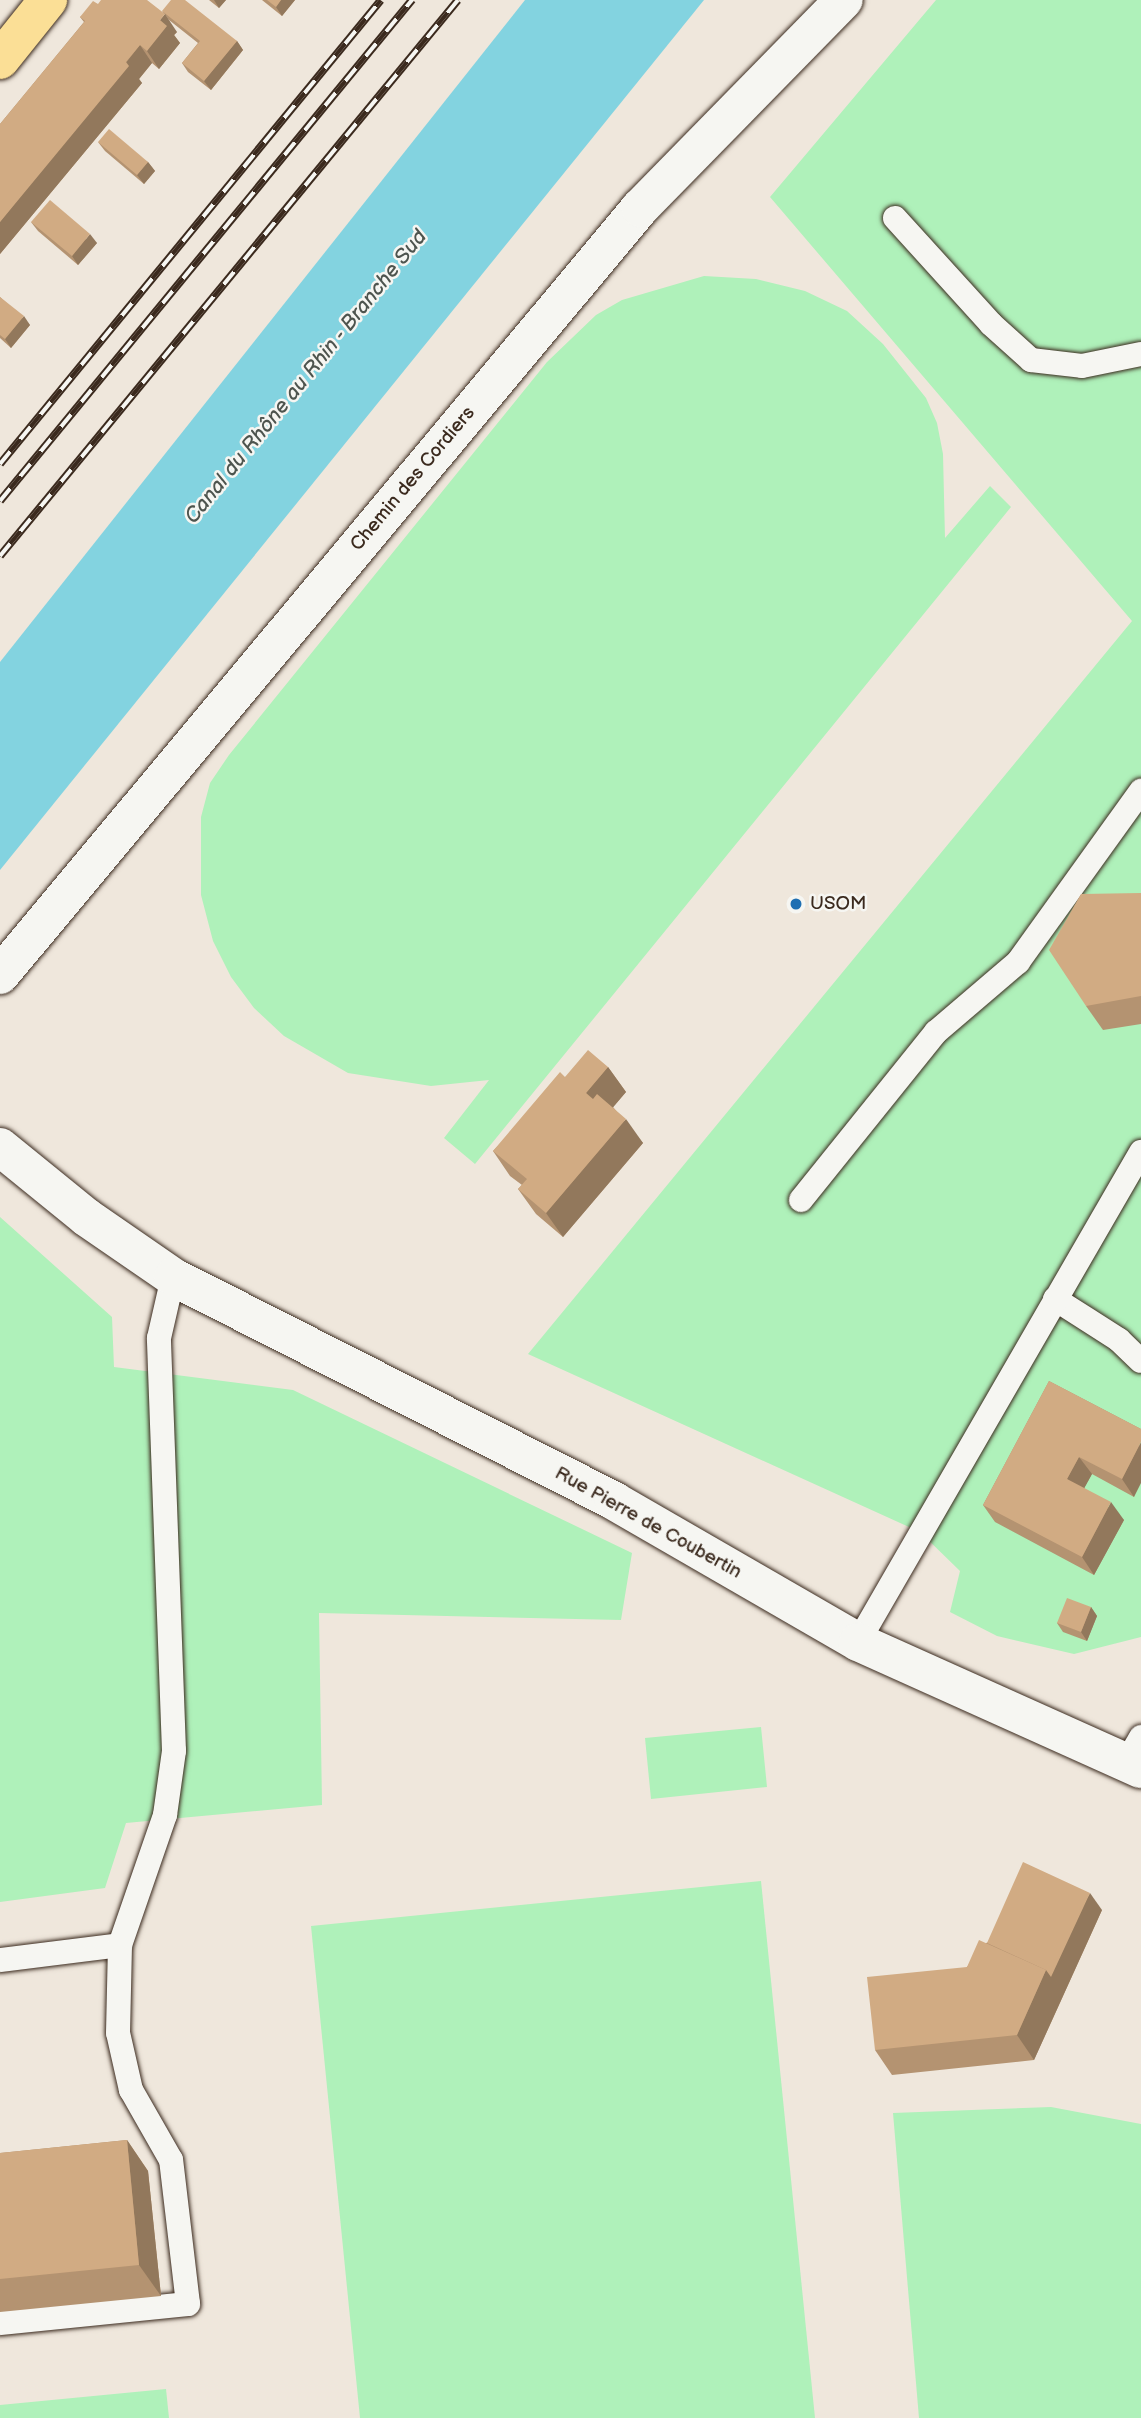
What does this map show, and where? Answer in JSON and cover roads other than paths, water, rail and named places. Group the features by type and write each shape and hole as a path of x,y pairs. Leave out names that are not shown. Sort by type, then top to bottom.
{"main road":[{"path":"0,60 48,0"}],"street":[{"name":"Chemin des Cordiers","path":"0,975 639,208 844,0"},
{"name":"Rue Pierre de Coubertin","path":"0,1147 86,1217 173,1277 614,1501 859,1642 1136,1756"}],"lane":[{"path":"895,218 991,324 1031,360 1082,366 1141,354"},
{"path":"801,1200 936,1032 1018,962 1141,791"},
{"path":"859,1642 1141,1152"},
{"path":"0,2323 188,2304 171,2160 131,2090 118,2033 120,1945 165,1815 174,1751 159,1338 173,1277"},
{"path":"1055,1299 1119,1340 1141,1361"},
{"path":"0,1960 120,1945"}],"water":[{"name":"Canal du Rhône au Rhin - Branche Sud","path":"525,0 704,0 0,870 0,662"}],"railway":[{"path":"0,464 381,0"},
{"path":"0,501 412,0"},
{"path":"0,556 458,0"}],"place":[{"name":"USOM","path":"796,904"}]}
